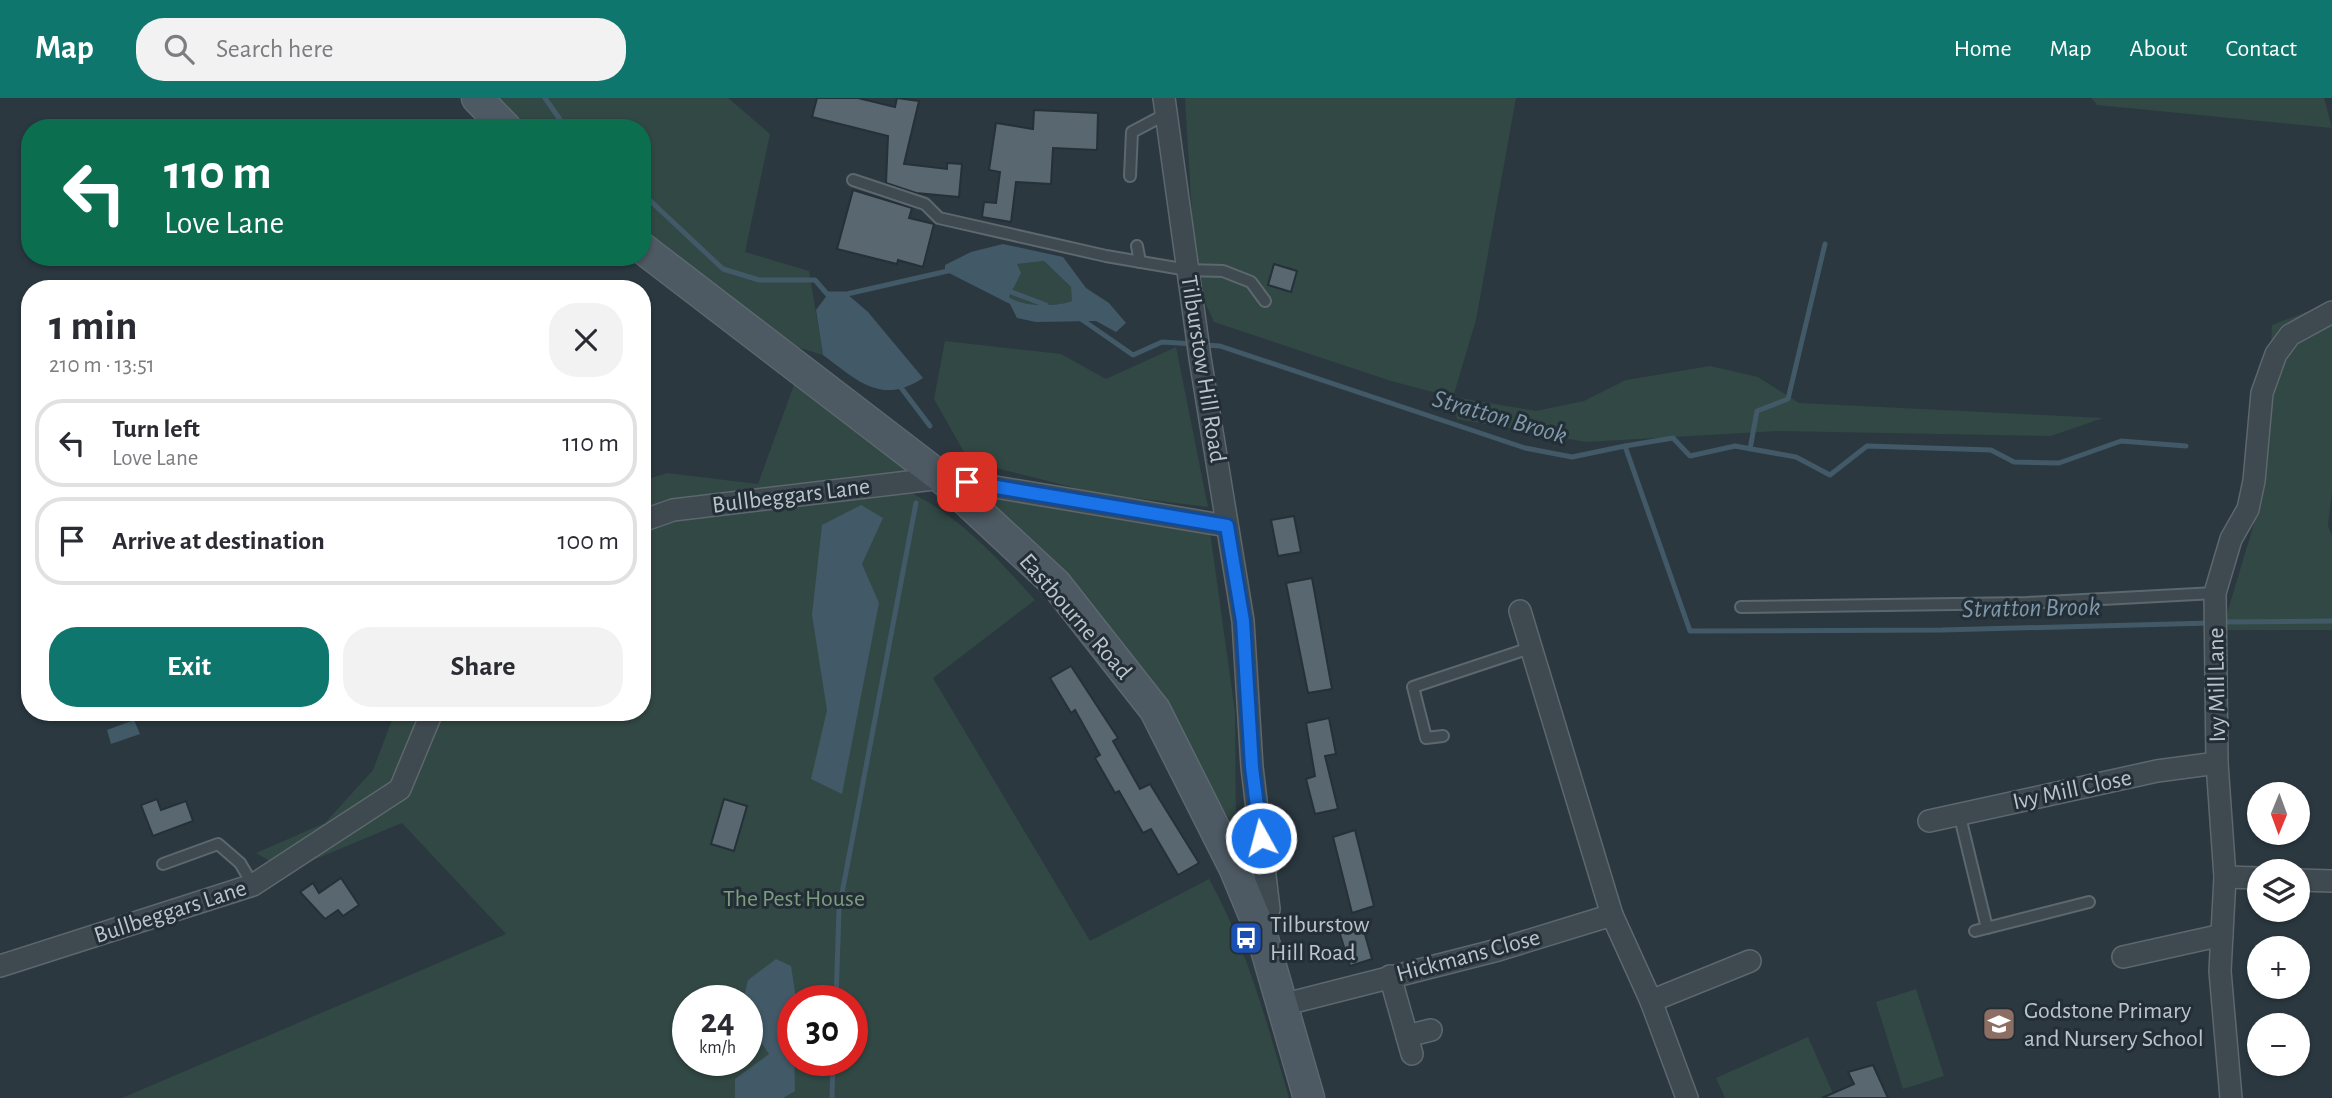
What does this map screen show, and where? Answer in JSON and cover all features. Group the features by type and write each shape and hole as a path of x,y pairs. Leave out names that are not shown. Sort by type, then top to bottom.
{"main road":[{"path":"477,98 497,119"},
{"name":"Eastbourne Road","path":"651,255 942,478 1056,584 1155,710 1234,867 1261,932 1310,1098"}],"street":[{"name":"Tilburstow Hill Road","path":"1165,106 1198,344 1243,621 1252,767 1269,909 1261,932"},
{"name":"Ivy Mill Lane","path":"2231,1098 2220,971 2225,877 2217,763 2215,593 2231,539 2248,509 2254,481 2262,393 2276,354 2290,335 2332,312"},
{"name":"Bullbeggars Lane","path":"651,519 673,510 917,478 942,478 1227,526"},
{"path":"1520,611 1612,915 1651,1000 1687,1098"},
{"name":"Bullbeggars Lane","path":"0,966 253,885 400,789 428,721"},
{"name":"Ivy Mill Close","path":"1929,821 2157,771 2217,763"},
{"path":"2225,877 2247,878"},
{"path":"2310,880 2332,881"},
{"name":"Hickmans Close","path":"1282,1005 1498,950 1612,915"},
{"path":"2123,957 2222,935"},
{"path":"1651,1000 1750,961"},
{"path":"1390,976 1410,1045 1431,1030"}],"lane":[{"path":"1130,176 1132,132 1165,106"},
{"path":"853,180 925,204 939,218 1140,262 1188,270 1223,271 1251,282 1265,301"},
{"path":"1137,246 1140,262"},
{"path":"1741,607 2027,603 2215,593"},
{"path":"1443,736 1426,738 1413,687 1533,647"},
{"path":"1959,813 1981,929 2089,902"},
{"path":"163,864 219,844 240,863 253,885"}],"green space":[{"path":"477,98 728,98 770,134 745,252 809,271 823,355 758,335 651,255 651,119 497,119"},
{"path":"1185,98 1516,98 1476,320 1453,397 1536,411 1584,401 1626,380 1710,366 1758,377 1799,403 2103,418 2051,436 1778,431 1586,442 1457,419 1452,397 1391,381 1214,322 1196,283"},
{"path":"2091,98 2324,98 2332,128 2097,105"},
{"path":"1044,261 1071,287 1073,301 1040,305 1023,303 1009,297 1014,288 1016,264"},
{"path":"2332,302 2332,491 2328,526 2332,536 2332,630 2222,630 2265,487 2272,325"},
{"path":"945,341 1061,354 1106,379 1176,347 1208,507 1095,493 969,461 934,399"},
{"name":"The Pest House","path":"795,382 910,472 909,492 945,513 961,526 992,554 1035,600 933,678 1090,941 1209,879 1245,959 1289,1098 122,1098 506,934 402,823 287,871 256,853 325,823 373,770 392,721 651,721 651,478 667,473 758,484"},
{"path":"1005,495 1210,532 1235,712 1236,830 1161,705 1073,581 989,499"},
{"path":"1916,989 1944,1076 1903,1089 1876,1002"},
{"path":"1808,1037 1835,1098 1725,1098 1716,1078"}],"water":[{"path":"1003,244 1063,257 1086,288 1109,303 1126,323 1116,332 1096,321 1036,322 1017,318 1010,304 945,271 945,265 971,252","holes":["1044,261 1071,287 1072,301 1058,304 1031,304 1009,297 1021,273 1017,264"]},
{"path":"828,294 847,294 868,312 923,378 908,386 882,390 859,381 823,355 816,310"},
{"path":"861,505 883,518 862,564 879,603 842,794 811,779 827,710 812,615 822,525"},
{"path":"134,721 140,734 111,744 107,730"},
{"path":"776,959 791,966 794,985 777,985 777,1076 795,1076 795,1091 783,1098 735,1098 735,1079 739,1076 763,1076 763,1058 769,1054 763,1045 763,985 747,985 748,980"}],"building":[{"path":"817,98 858,98 895,107 897,98 919,101 904,164 947,169 947,163 962,164 959,197 916,193 886,183 888,136 812,117"},
{"path":"1034,110 1098,113 1097,150 1053,148 1051,184 1016,182 1011,222 982,217 984,202 996,203 1000,172 989,170 996,123 1033,129"},
{"path":"853,190 912,208 909,218 934,224 923,267 898,260 897,264 837,249"},
{"path":"1274,264 1297,271 1291,292 1268,285"},
{"path":"1294,516 1301,552 1278,556 1271,520"},
{"path":"1312,578 1332,689 1308,693 1286,583"},
{"path":"1071,666 1118,738 1113,741 1140,789 1150,784 1199,863 1178,875 1151,829 1143,833 1119,791 1115,793 1095,758 1100,755 1075,710 1071,713 1050,678"},
{"path":"1329,718 1336,754 1325,756 1338,809 1315,814 1306,779 1315,776 1306,723"},
{"path":"157,799 161,810 186,801 193,821 153,836 141,805"},
{"path":"724,799 747,806 734,851 711,844"},
{"path":"1355,830 1374,906 1352,913 1333,837"},
{"path":"341,878 359,905 343,916 338,910 325,919 300,892 313,883 319,893"},
{"path":"1362,924 1372,959 1350,966 1339,931"},
{"path":"1873,1065 1888,1098 1822,1098 1854,1084 1848,1072"}],"waterway":[{"name":"Stratton Brook","path":"545,98 560,119"},
{"name":"Stratton Brook","path":"651,201 723,269 759,280 815,280 828,295"},
{"path":"1750,449 1757,411 1788,399 1825,244"},
{"name":"Stratton Brook","path":"828,294 847,294 952,270"},
{"name":"Stratton Brook","path":"1006,290 1046,305"},
{"name":"Stratton Brook","path":"1081,319 1133,355 1162,342 1194,344"},
{"name":"Stratton Brook","path":"1204,345 1220,346 1525,448 1572,457 1625,446 1690,631 1942,630 2210,623"},
{"path":"899,385 930,426"},
{"path":"1625,446 1673,438 1690,456 1735,446 1796,457 1830,475 1867,446 1991,450 2014,462 2059,463 2121,441 2186,446"},
{"path":"837,985 839,909 916,503"},
{"name":"Stratton Brook","path":"2219,622 2332,621"},
{"path":"832,1098 833,1076"}],"place":[{"name":"Tilburstow Hill Road","path":"1246,938"},
{"name":"Godstone Primary and Nursery School","path":"1999,1024"}],"route":[{"path":"967,482 1227,526 1243,621 1252,767 1261,838"}]}
